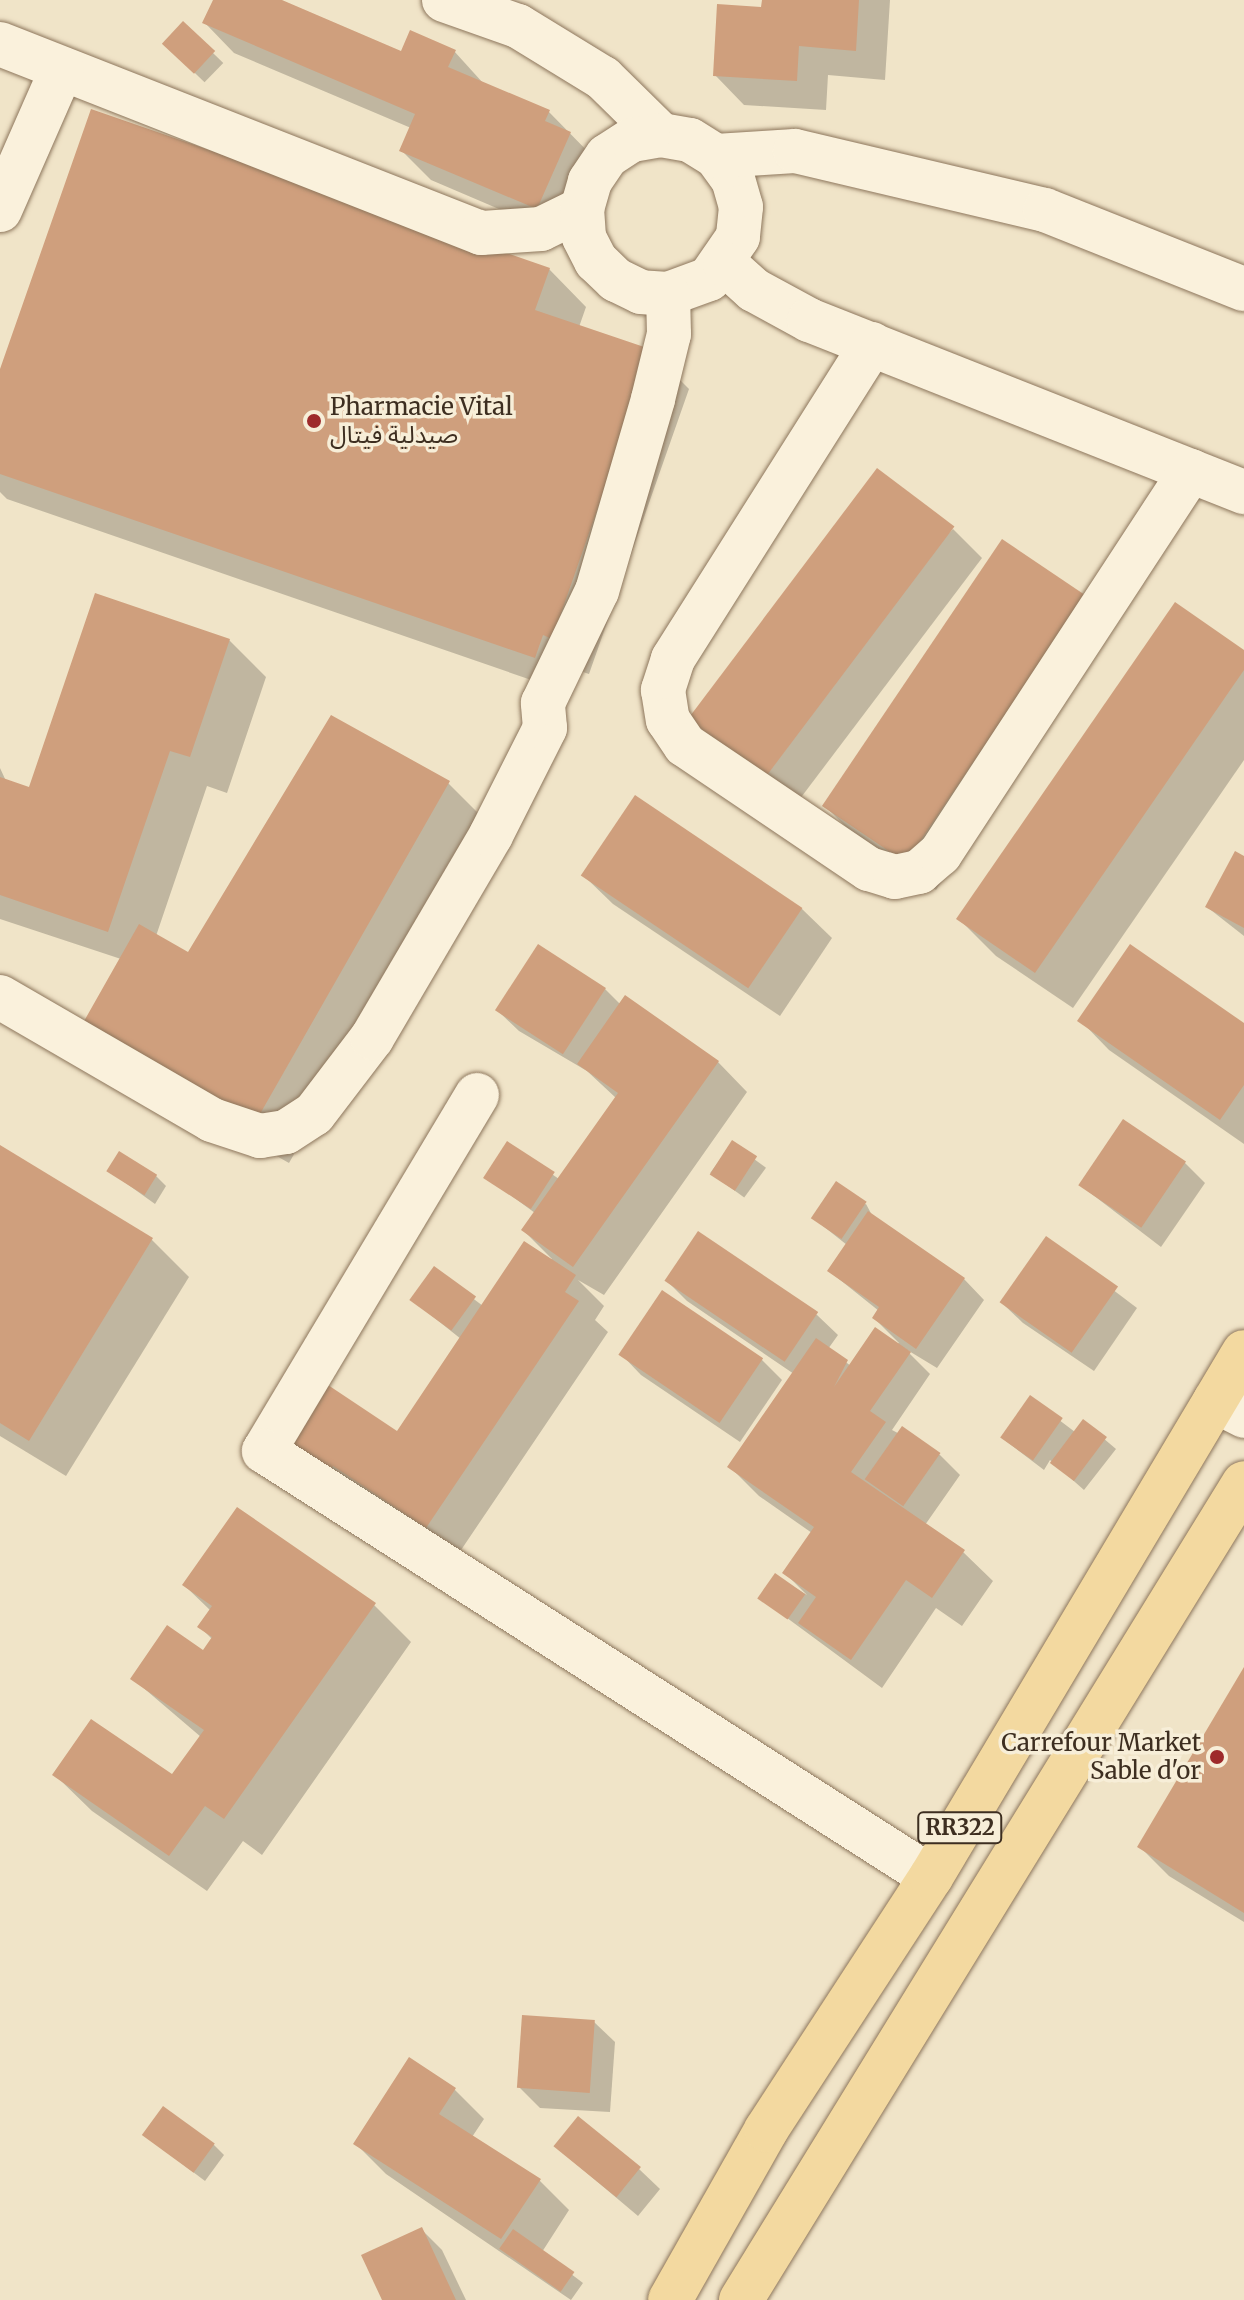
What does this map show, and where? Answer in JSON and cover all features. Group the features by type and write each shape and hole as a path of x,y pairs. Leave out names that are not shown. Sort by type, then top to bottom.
{"main road":[{"name":"RR322","path":"670,2300 766,2130 1229,1408 1244,1352"},
{"name":"RR322","path":"741,2300 1244,1483"}],"street":[{"path":"444,0 518,26 603,78 661,135"},
{"path":"0,44 481,233 541,229 582,209"},
{"path":"0,210 62,69"},
{"path":"661,135 690,140 716,156 733,179 741,207 738,237 725,264 690,290 668,294 641,292 616,280 596,261 584,237 582,209 590,181 607,156 632,140 661,135"},
{"path":"716,156 795,151 1045,210 1244,289"},
{"path":"725,264 754,290 872,344 1244,492"},
{"path":"0,997 212,1120 260,1136 286,1132 314,1114 372,1038 491,835 545,728 543,703 597,591 653,399 669,334 668,294"},
{"path":"872,344 673,659 663,690 668,720 685,745 869,869 895,877 919,872 940,854 1191,471"},
{"path":"477,1095 264,1451 931,1877"}],"building":[{"path":"213,0 282,0 401,51 410,30 456,50 448,67 550,110 545,121 571,132 537,209 399,151 415,114 202,23"},
{"path":"762,0 859,0 856,51 799,46 797,81 713,76 717,4 761,7"},
{"path":"183,21 215,51 194,74 162,44"},
{"name":"Pharmacie Vital صيدلية فيتال","path":"91,109 550,268 535,310 653,350 552,639 543,635 535,658 0,474 0,369"},
{"path":"877,468 954,526 763,780 686,722"},
{"path":"1002,539 1086,595 906,862 822,806"},
{"path":"95,593 230,639 190,757 170,751 108,932 0,895 0,777 29,787"},
{"path":"1175,602 1244,650 1244,670 1035,973 956,919"},
{"path":"331,715 450,781 252,1128 79,1030 139,924 188,952"},
{"path":"635,795 802,908 748,988 581,875"},
{"path":"1235,851 1244,856 1244,928 1205,907"},
{"path":"538,944 606,988 563,1054 495,1010"},
{"path":"1130,944 1244,1023 1244,1085 1220,1120 1077,1021"},
{"path":"625,995 719,1061 573,1267 521,1230 618,1093 577,1064"},
{"path":"1123,1119 1186,1161 1141,1228 1078,1185"},
{"path":"732,1140 757,1156 735,1191 710,1174"},
{"path":"507,1141 555,1172 531,1209 483,1178"},
{"path":"0,1145 153,1238 29,1441 0,1423"},
{"path":"119,1151 157,1175 144,1195 106,1171"},
{"path":"836,1181 867,1202 842,1239 811,1218"},
{"path":"868,1211 965,1278 916,1349 872,1318 879,1307 827,1271"},
{"path":"698,1231 818,1312 785,1362 664,1281"},
{"path":"1046,1236 1118,1286 1072,1353 1000,1302"},
{"path":"524,1241 576,1275 565,1292 579,1301 426,1528 333,1466 327,1474 286,1446 328,1385 397,1431"},
{"path":"434,1266 476,1297 451,1331 409,1300"},
{"path":"662,1290 763,1358 720,1423 618,1355"},
{"path":"875,1327 911,1352 870,1411 886,1422 851,1472 965,1550 932,1598 906,1580 851,1660 798,1623 816,1597 782,1573 814,1527 727,1467 816,1338 848,1360 834,1387"},
{"path":"1030,1395 1063,1418 1033,1461 1000,1438"},
{"path":"1083,1419 1107,1437 1074,1481 1050,1463"},
{"path":"902,1426 941,1453 903,1506 865,1479"},
{"path":"237,1507 376,1603 224,1819 205,1806 169,1856 52,1775 91,1719 172,1774 204,1730 130,1679 167,1625 203,1650 212,1637 197,1627 212,1606 182,1585"},
{"path":"775,1573 805,1594 788,1620 757,1598"},
{"name":"Carrefour Market Sable d'or","path":"1244,1667 1244,1913 1137,1847"},
{"path":"522,2015 595,2020 590,2093 517,2088"},
{"path":"409,2057 456,2088 439,2114 541,2179 501,2239 353,2144"},
{"path":"163,2106 215,2144 194,2173 142,2135"},
{"path":"578,2116 641,2167 616,2197 553,2146"},
{"path":"422,2227 456,2300 382,2300 361,2255"},
{"path":"513,2229 574,2272 561,2292 499,2249"}],"place":[{"name":"Pharmacie Vital صيدلية فيتال","path":"314,421"},
{"name":"Carrefour Market Sable d'or","path":"1217,1757"}]}
